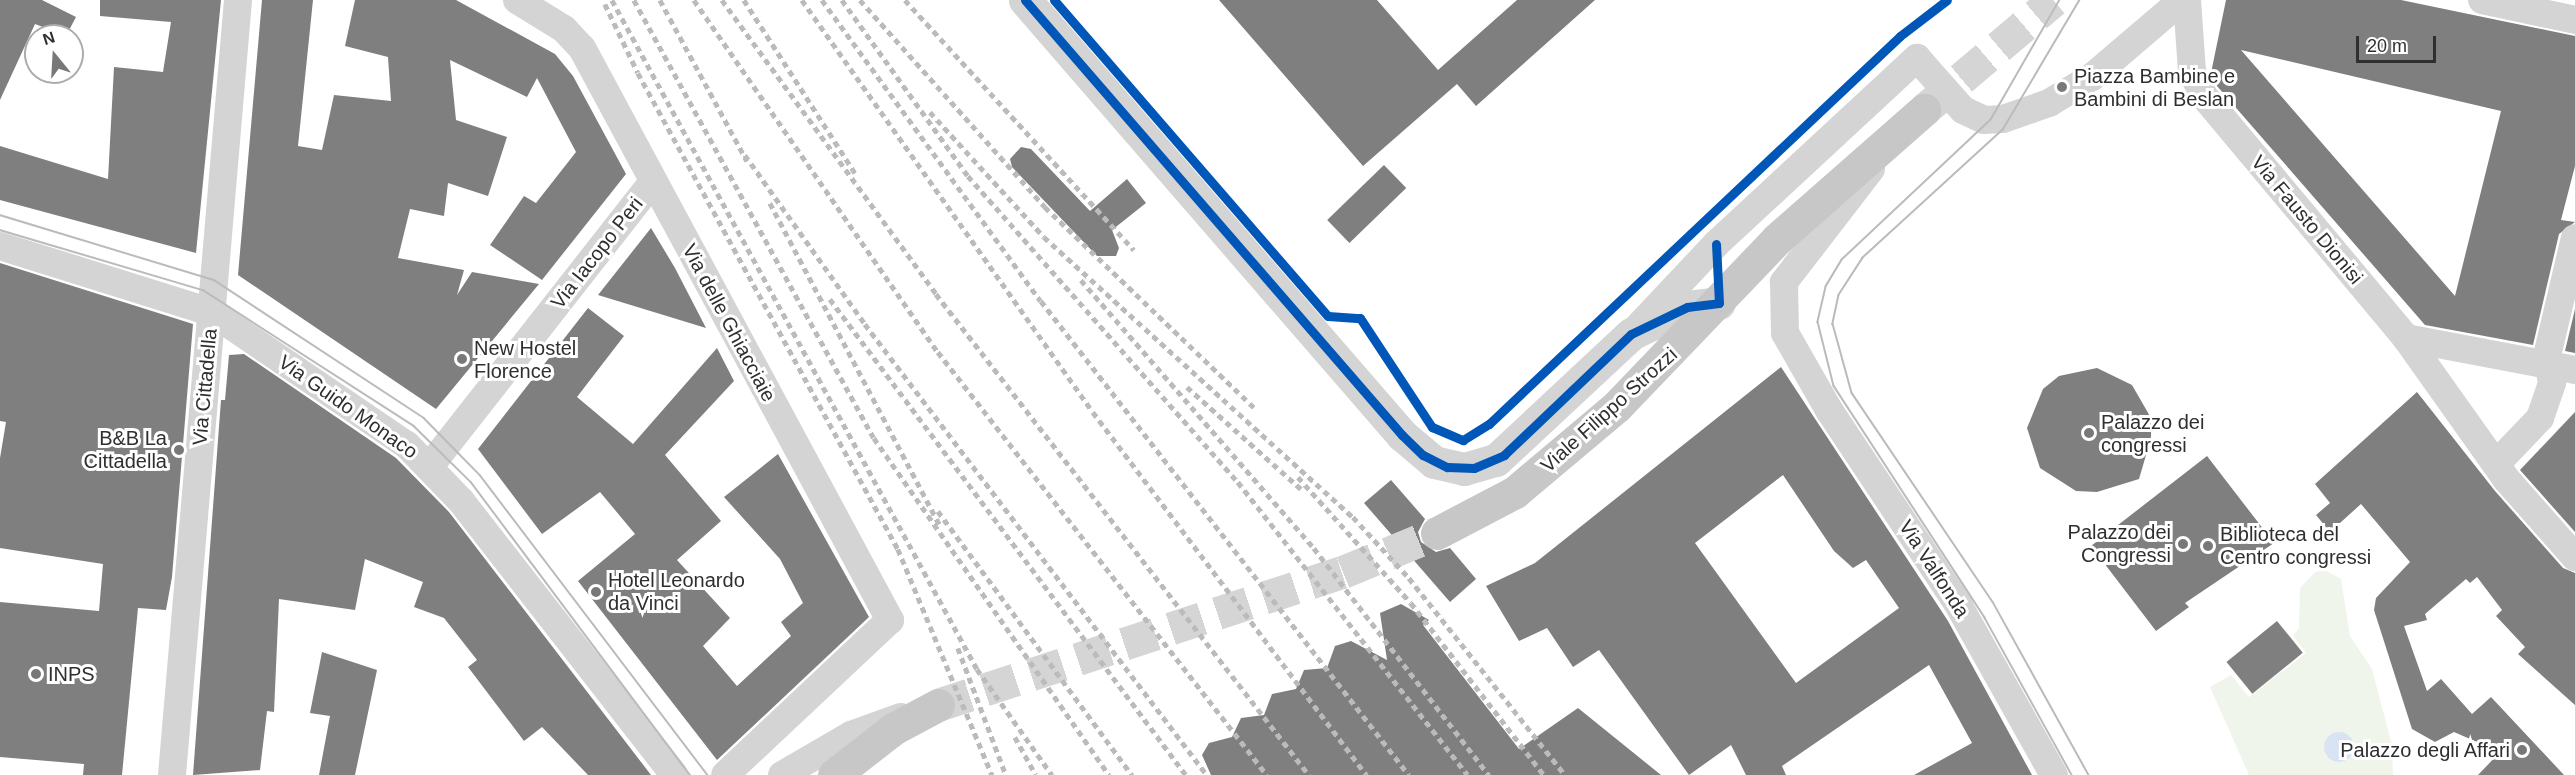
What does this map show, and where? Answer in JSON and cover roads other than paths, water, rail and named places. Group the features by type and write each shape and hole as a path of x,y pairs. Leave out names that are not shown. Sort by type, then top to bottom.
{"main road":[{"name":"Viale Filippo Strozzi","path":"1437,533 1536,476 1665,361 1777,239 1915,117"},
{"path":"834,775 934,706"}],"street":[{"name":"Via Cittadella","path":"172,775 238,0"},
{"name":"Via delle Ghiacciaie","path":"517,0 564,29 582,48 890,620 725,775"},
{"path":"1025,0 1402,435 1434,462 1474,468 1504,455 1631,334 1716,244 1899,72 1917,58 1968,113 1984,120 2014,116 2049,102 2115,61 2185,0"},
{"name":"Via Fausto Dionisi","path":"2185,0 2192,72 2209,102 2406,338 2498,462 2506,480 2575,557"},
{"path":"2482,0 2575,20"},
{"name":"Via Valfonda","path":"1915,117 1784,282 1785,333 1803,369 1959,606 2055,775"},
{"name":"Via Iacopo Peri","path":"430,466 653,182"},
{"path":"2562,369 2547,356 2575,238"},
{"path":"1631,334 1681,309 1719,303 1716,244"},
{"name":"Via Guido Monaco","path":"0,246 211,312 430,466 674,775"},
{"path":"2406,338 2562,369"},
{"path":"2498,462 2540,418 2552,383 2562,369"},
{"path":"782,775 851,735 934,706"}],"water":[{"path":"2339,732 2349,737 2354,747 2349,757 2339,762 2329,757 2324,747 2329,737"}],"tunnel":[{"path":"1924,110 2054,0"},
{"path":"938,705 1343,572 1437,533"}],"tram line":[{"path":"2060,0 1991,120 1842,260 1826,287 1818,322 1834,386 1985,618 2072,775"},
{"path":"2080,0 2003,130 1863,258 1839,295 1833,324 1852,393 1993,602 2089,775"},
{"path":"0,215 214,280 424,418 480,475 708,775"},
{"path":"0,230 203,290 414,426 471,482 690,775"}],"railway":[{"path":"612,0 977,669 1052,775"},
{"path":"634,0 874,438 1109,775"},
{"path":"660,0 747,161"},
{"path":"694,0 938,352 1267,775"},
{"path":"722,0 936,294 1309,775"},
{"path":"744,0 855,173"},
{"path":"802,0 1093,412 1367,775"},
{"path":"822,0 1041,301 1409,775"},
{"path":"842,0 968,176 1238,482 1468,775"},
{"path":"860,0 1045,207 1256,409"},
{"path":"905,0 1134,250"},
{"path":"605,4 638,73 898,549 992,775"},
{"path":"930,112 1044,237 1353,517 1409,578 1565,775"},
{"path":"745,155 865,324 1207,775"},
{"path":"770,203 939,524"},
{"path":"1081,280 1314,548 1489,775"},
{"path":"830,299 1186,775"},
{"path":"1187,387 1301,489"},
{"path":"1298,477 1411,603 1544,775"},
{"path":"938,511 1132,775"},
{"path":"958,648 1006,775"},
{"path":"1015,737 1036,775"}],"place":[{"name":"Piazza Bambine e Bambini di Beslan","path":"2062,87"},
{"name":"New Hostel Florence","path":"462,359"},
{"name":"Palazzo dei congressi","path":"2089,433"},
{"name":"B&B La Cittadella","path":"179,450"},
{"name":"Palazzo dei Congressi","path":"2183,544"},
{"name":"Biblioteca del Centro congressi","path":"2208,546"},
{"name":"Hotel Leonardo da Vinci","path":"596,592"},
{"name":"INPS","path":"36,674"},
{"name":"Palazzo degli Affari","path":"2522,750"}]}
